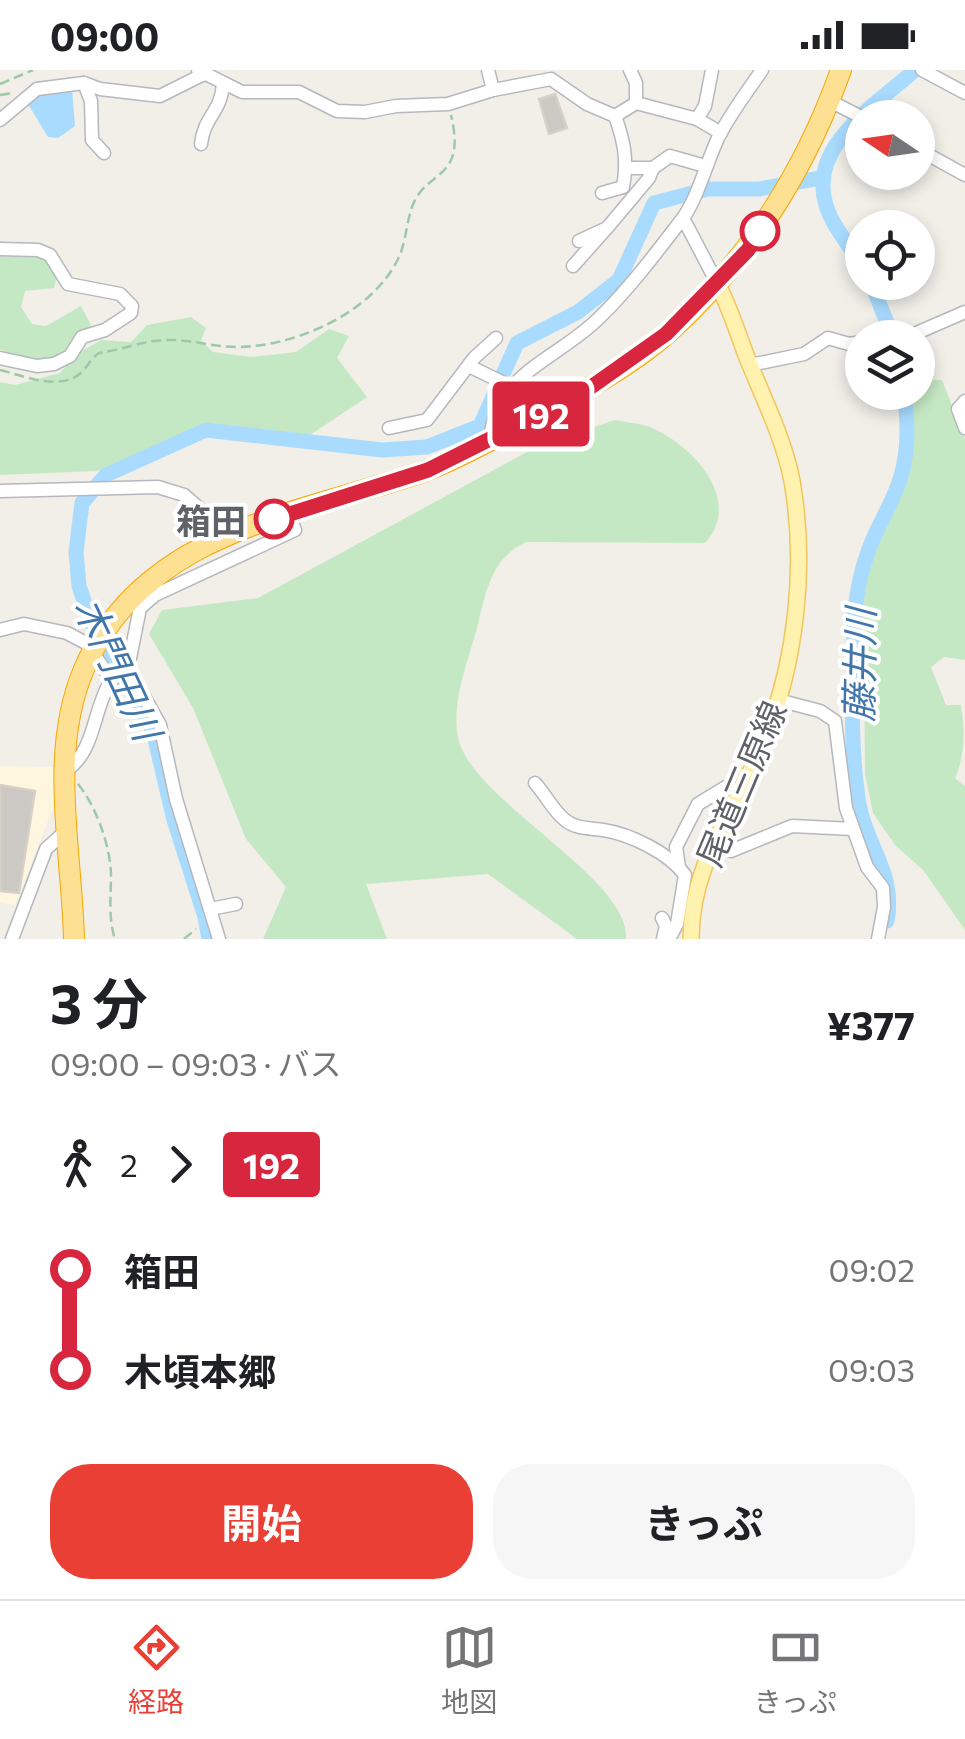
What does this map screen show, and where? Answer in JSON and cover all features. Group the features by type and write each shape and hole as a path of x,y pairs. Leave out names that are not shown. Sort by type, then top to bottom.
{"highway":[{"path":"74,939 64,772 71,712 94,651 140,589 180,557 223,536 428,470 490,440 584,392 666,334 748,250 836,104 841,70"}],"main road":[{"name":"尾道三原線","path":"691,939 697,884 713,842 764,744 778,700 800,571 792,480 766,398 717,283"}],"street":[{"path":"630,70 636,83 636,103"},
{"path":"697,119 705,106 712,70"},
{"path":"490,440 498,406 510,386 596,321 683,218 694,203 698,183 721,132 762,70"},
{"path":"922,70 965,94"},
{"path":"491,71 493,90"},
{"path":"0,120 37,89 84,82 100,89 160,96 200,73 242,92 299,92 336,111 365,112 448,104 551,79 588,104 615,116 624,142 623,187 602,193"},
{"path":"84,82 91,101 92,140 104,152"},
{"path":"201,144 203,126 217,109 223,84"},
{"path":"615,116 636,103 697,119 721,132"},
{"path":"836,104 845,109"},
{"path":"626,168 652,168 670,156 705,166"},
{"path":"935,158 965,174"},
{"path":"573,266 649,178 652,168"},
{"path":"683,218 717,283"},
{"path":"579,241 606,228"},
{"path":"0,249 38,250 50,255 68,284 120,294 132,306 132,313 82,337 70,356 54,364 37,366 0,358"},
{"path":"935,325 965,312"},
{"path":"390,428 428,420 468,366 496,338"},
{"path":"750,366 804,354 828,338 845,343"},
{"path":"468,366 510,386"},
{"path":"965,401 958,409 965,428"},
{"path":"0,491 158,487 184,495 216,523 223,536"},
{"path":"218,939 176,799 160,726 128,668 140,608 155,595 296,530 288,514"},
{"path":"0,630 24,624 67,633 94,651 111,679"},
{"path":"64,772 78,764 111,679 128,668"},
{"path":"778,700 820,711 835,721 846,808 867,867 883,888 878,939"},
{"path":"535,784 564,820 642,843 679,866 685,875 678,924 666,939"},
{"path":"679,866 676,847 698,804 726,787 740,791"},
{"path":"713,842 731,851 792,826 853,829"},
{"path":"12,939 46,849 68,829"},
{"path":"210,909 236,904"},
{"path":"662,918 666,939"}],"path":[{"path":"0,84 33,70"},
{"path":"0,370 63,382 81,373 90,359 100,353 166,340 248,347 302,334 353,311 379,289 398,260 412,204 444,174 450,163 454,130 448,104"},
{"path":"64,772 92,802 111,868 110,925 115,939"},
{"path":"184,939 196,928"}],"shaded area":[{"path":"0,766 54,767 55,803 15,905 0,903"}],"green space":[{"path":"0,252 46,257 58,272 54,288 25,291 21,307 32,324 46,326 81,306 92,327 74,339 58,360 33,363 0,349"},
{"path":"191,317 206,328 201,340 213,352 251,357 296,352 329,329 349,336 337,358 367,397 307,437 210,423 120,465 96,471 0,475 0,382 15,385 60,373 78,353 101,340 131,342 147,325"},
{"path":"935,380 942,380 965,439 965,660 944,657 931,667 946,705 961,705 962,752 955,778 965,786 965,930 924,871 895,845 873,813 865,774 864,667 846,613 858,559 914,433 911,410 935,410"},
{"path":"615,420 647,426 695,458 716,491 716,526 705,543 526,542 515,549 498,566 488,588 462,680 456,723 469,761 517,812 603,890 621,915 626,939 577,939 488,874 366,884 387,939 263,939 286,887 246,839 193,708 149,634 162,610 258,598 540,445"}],"water":[{"path":"72,88 75,126 58,138 48,137 28,104 37,92"}],"building":[{"path":"555,94 567,128 549,134 539,99"},
{"path":"0,785 35,791 19,893 0,891"}],"waterway":[{"name":"藤井川","path":"845,241 826,205 823,184 827,164 849,128 915,70"},
{"name":"木門田川","path":"209,939 153,731 92,624 79,586 76,552 82,503 106,475 206,430 382,450 427,447 480,426 517,343 578,312 619,280 654,203 708,189 759,189 821,178"},
{"name":"藤井川","path":"878,300 886,320"},
{"name":"藤井川","path":"887,921 888,889 863,820 856,783 853,650 862,572 904,466 906,410"}],"bus line":[{"name":"192","path":"274,519 428,470 584,392 666,334 748,250 760,231"}],"place":[{"name":"箱田","path":"274,519"}]}
